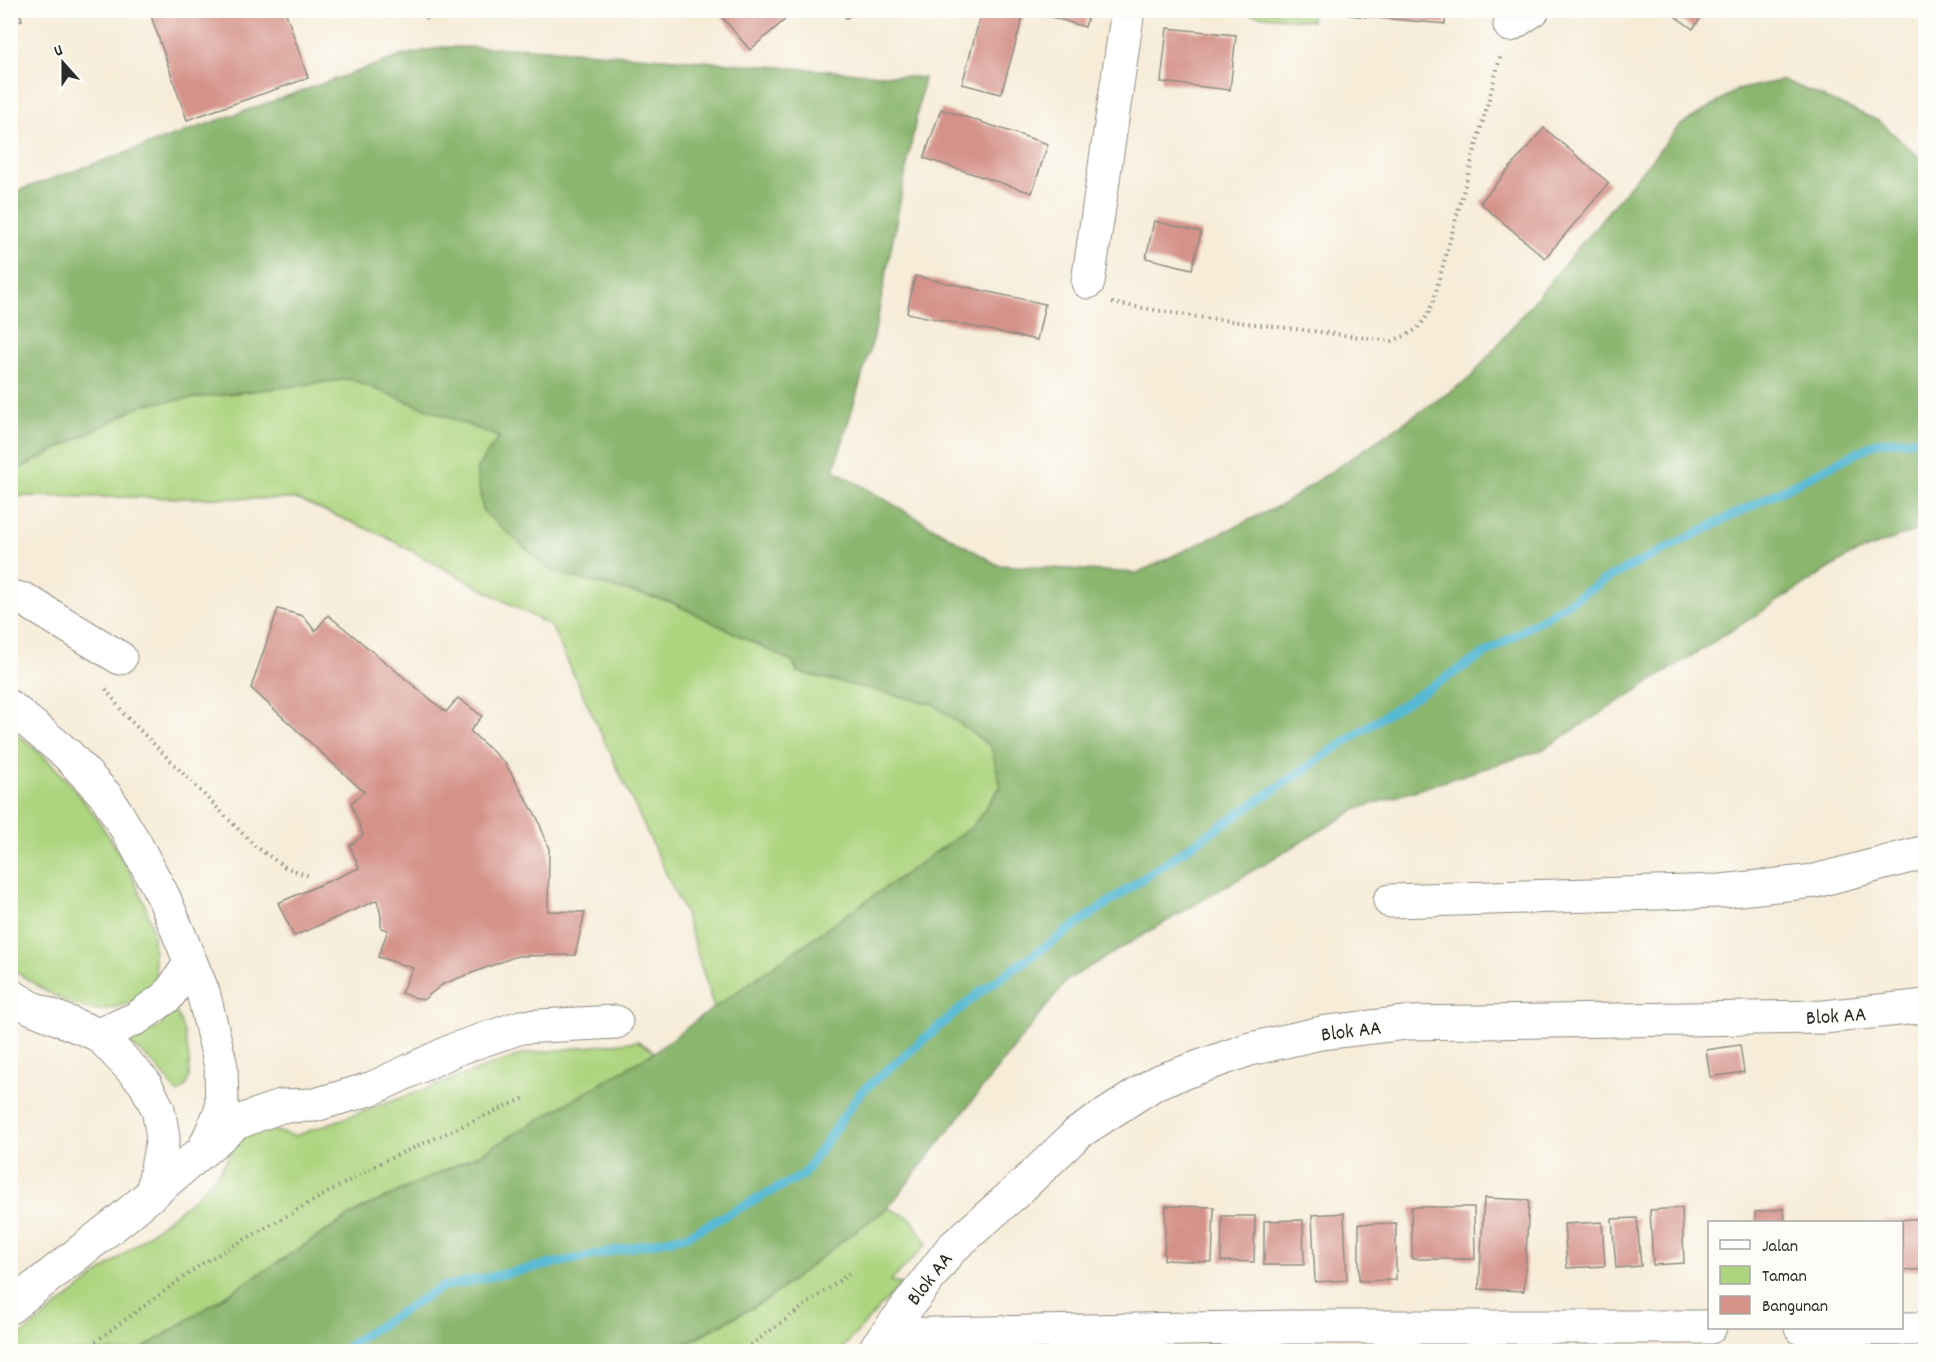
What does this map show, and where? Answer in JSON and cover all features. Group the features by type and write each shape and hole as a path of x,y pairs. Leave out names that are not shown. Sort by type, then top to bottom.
{"street":[{"path":"1088,282 1128,10"},
{"path":"10,597 25,600 110,669"},
{"path":"10,707 67,754 107,797 164,898 203,992 221,1066 222,1109 205,1148"},
{"path":"1390,901 1721,891 1815,880 1926,852"},
{"path":"99,1035 137,1018 168,996 190,964"},
{"path":"10,995 32,1008 99,1035 144,1082 158,1109 163,1137 152,1194"},
{"name":"Blok AA","path":"879,1343 951,1249 1078,1133 1157,1082 1250,1049 1321,1033 1405,1023 1824,1017 1926,1006"},
{"path":"10,1307 152,1194 236,1123 281,1106 315,1105 373,1088 456,1049 520,1027 616,1022"},
{"path":"879,1343 1293,1327 1708,1327"},
{"path":"1903,1329 1926,1329"}],"path":[{"path":"1088,282 1096,297 1115,304 1198,317 1392,340 1410,334 1425,321 1433,302 1518,16"},
{"path":"110,669 124,714 255,846 285,867 309,876"},
{"path":"81,1352 203,1263 384,1161 525,1098"},
{"path":"741,1352 850,1273"}],"green space":[{"path":"1218,11 1312,11 1311,21"},
{"path":"443,47 531,48 924,78 874,336 834,470 998,565 1137,573 1283,504 1470,378 1679,126 1737,90 1783,80 1879,121 1925,162 1925,527 1851,555 1542,750 1357,809 1067,980 888,1208 768,1299 671,1351 139,1351 361,1209 480,1154 655,1052 694,1022 973,826 1001,786 991,747 933,704 797,672 793,662 671,602 553,572 483,511 476,469 499,437 350,379 145,404 11,473 11,193 404,55"},
{"path":"350,379 499,437 553,572 671,602 793,662 797,672 933,704 992,747 1001,786 973,826 714,1008 685,914 551,626 384,536 296,499 11,496 11,473 145,404"},
{"path":"10,730 31,745 72,787 109,838 138,889 151,924 155,976 142,995 127,1004 103,1010 77,1006 53,995 11,968"},
{"path":"174,1009 189,1057 187,1084 177,1093 156,1066 130,1044 161,1026"},
{"path":"638,1041 655,1052 480,1154 361,1209 139,1351 11,1352 11,1343 196,1197 221,1169 241,1133 265,1128 295,1136 523,1054"},
{"path":"888,1208 911,1218 927,1244 891,1281 901,1284 840,1351 671,1352 768,1299"}],"building":[{"path":"10,10 19,10 22,20 10,23"},
{"path":"149,10 285,10 308,78 187,120"},
{"path":"423,10 449,10 449,11 426,19"},
{"path":"716,10 796,10 750,50"},
{"path":"841,10 860,10 846,18"},
{"path":"955,10 955,16 933,11"},
{"path":"982,10 1025,10 1001,94 962,84"},
{"path":"1049,10 1090,10 1085,27 1048,16"},
{"path":"1348,10 1446,10 1445,24 1348,15"},
{"path":"1666,10 1706,10 1693,29"},
{"path":"1167,28 1236,35 1230,90 1161,82"},
{"path":"941,109 1048,144 1032,193 924,158"},
{"path":"1544,128 1609,183 1545,258 1480,203"},
{"path":"1154,221 1201,232 1192,269 1146,258"},
{"path":"915,276 1045,304 1037,340 907,313"},
{"path":"278,609 303,616 315,631 328,615 446,712 458,698 482,716 470,731 505,763 537,817 549,849 548,911 585,912 575,955 517,956 443,984 423,1000 401,993 413,968 378,957 388,930 381,928 377,900 294,936 278,903 359,868 350,846 363,835 351,803 364,792 251,688"},
{"path":"1740,1045 1744,1072 1710,1077 1706,1050"},
{"path":"1484,1198 1529,1200 1524,1291 1479,1289"},
{"path":"1166,1206 1214,1207 1212,1262 1164,1260"},
{"path":"1411,1207 1474,1207 1475,1259 1412,1259"},
{"path":"1682,1208 1684,1263 1653,1265 1650,1210"},
{"path":"1784,1209 1785,1221 1756,1221 1755,1212"},
{"path":"1344,1213 1347,1280 1315,1282 1312,1215"},
{"path":"1222,1216 1255,1216 1254,1262 1221,1261"},
{"path":"1637,1218 1641,1266 1616,1268 1612,1219"},
{"path":"1926,1218 1926,1269 1903,1271 1903,1221 1882,1221"},
{"path":"1303,1220 1304,1265 1264,1265 1264,1221"},
{"path":"1602,1222 1605,1266 1567,1268 1564,1224"},
{"path":"1396,1223 1396,1280 1359,1281 1359,1224"}],"waterway":[{"path":"342,1352 358,1339 441,1287 686,1236 803,1175 860,1093 980,992 1161,866 1382,717 1608,578 1878,442 1926,439"}]}
